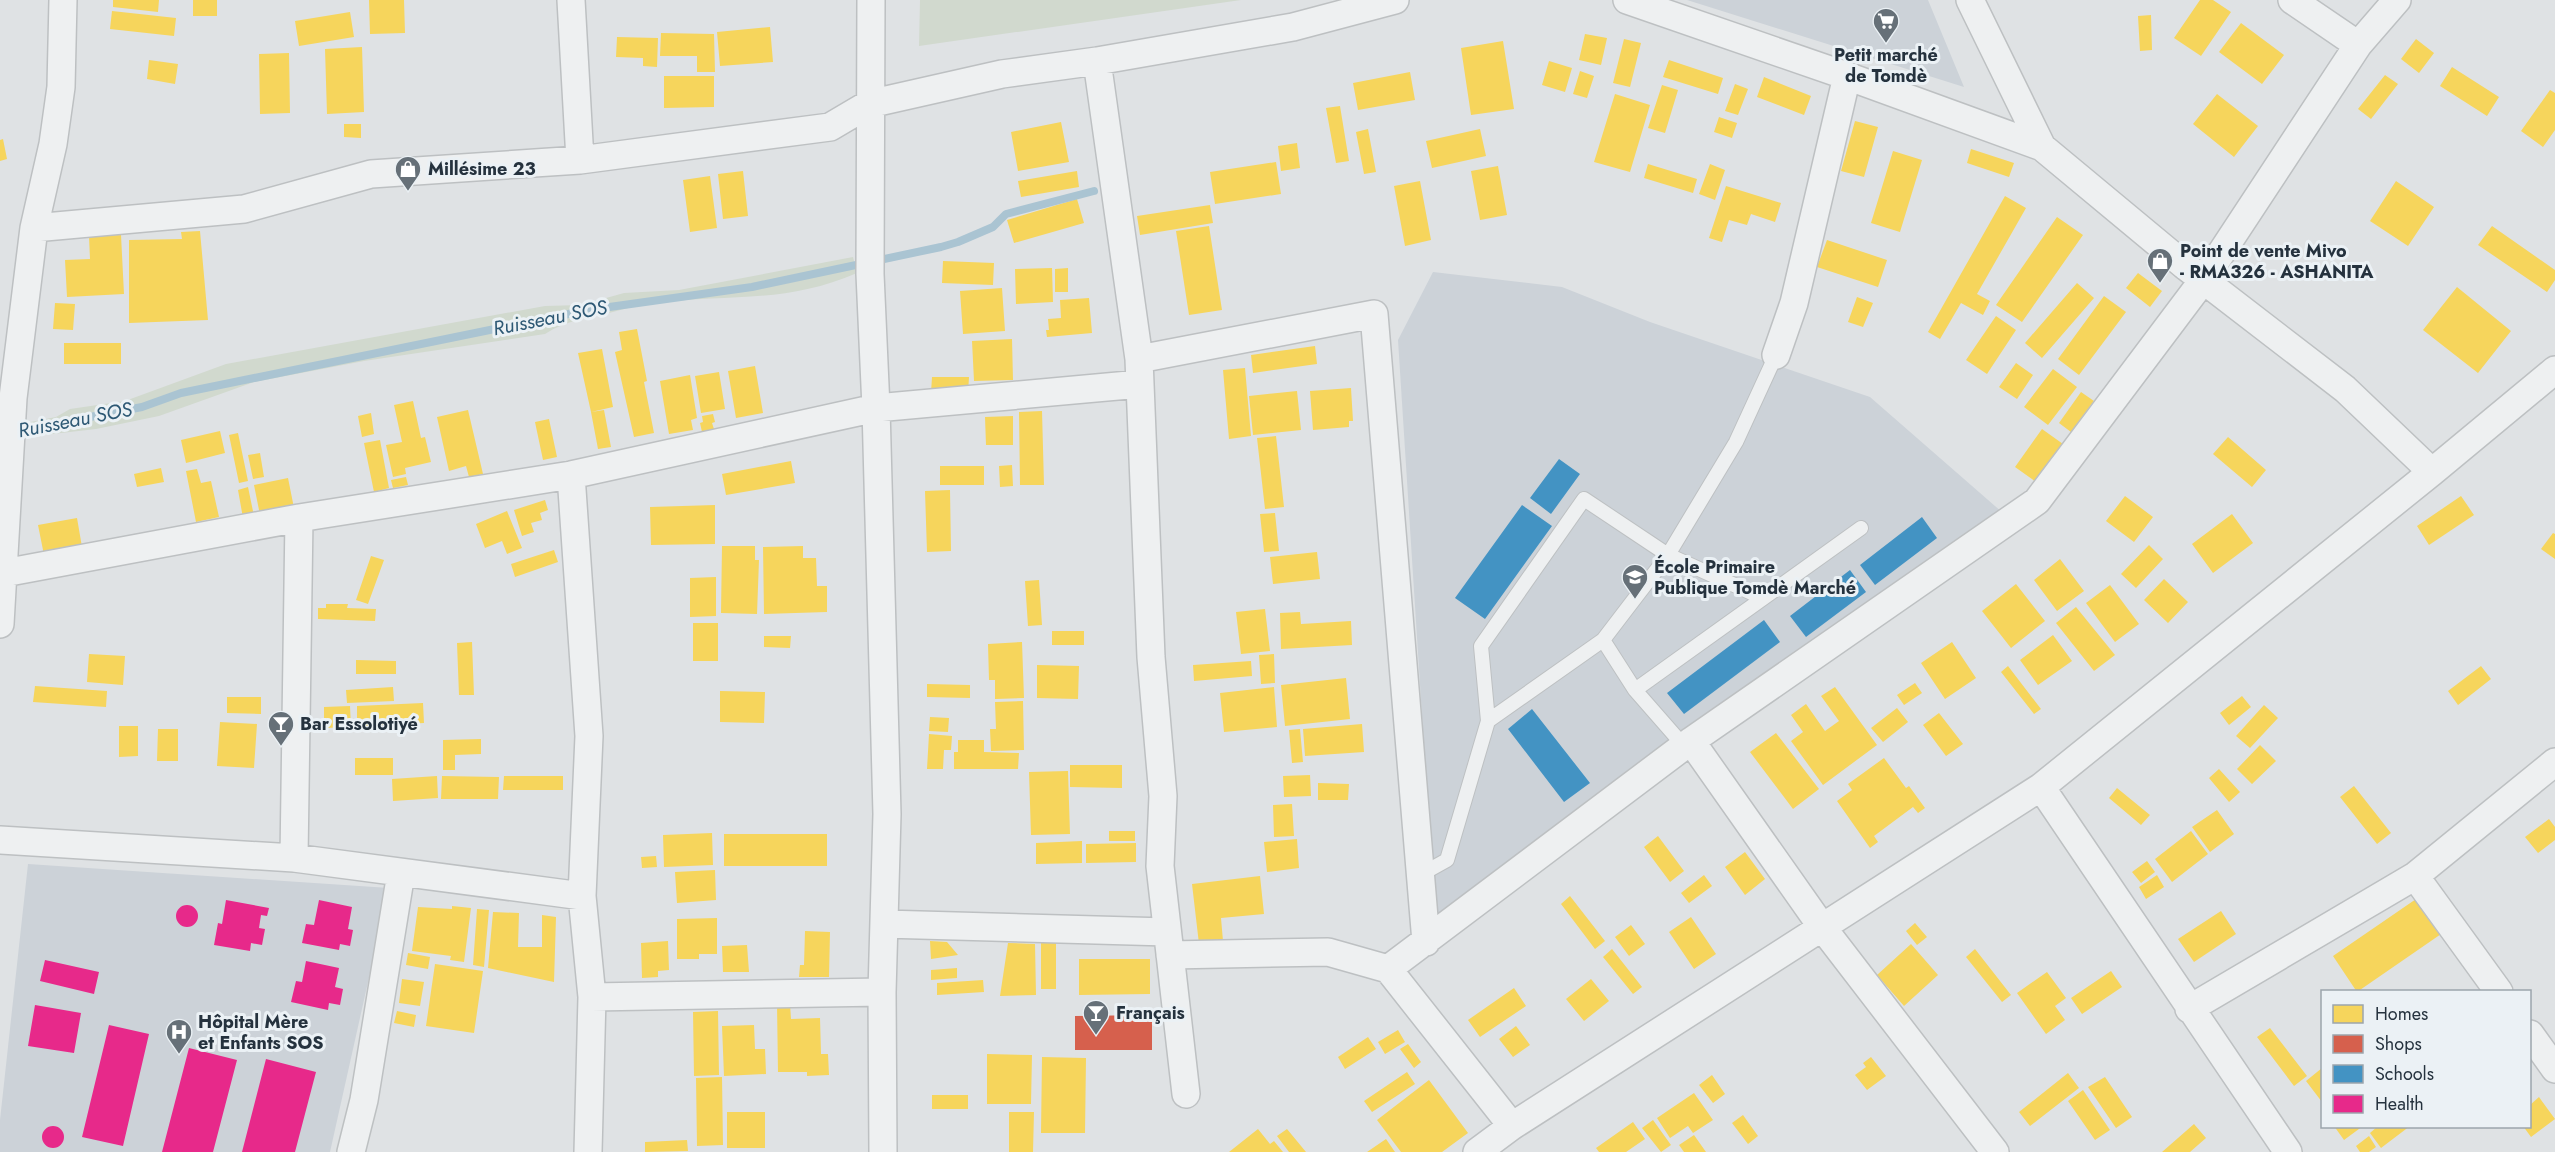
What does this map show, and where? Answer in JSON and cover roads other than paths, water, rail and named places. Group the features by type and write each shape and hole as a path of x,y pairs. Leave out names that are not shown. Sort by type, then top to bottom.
{"street":[{"path":"0,624 10,416 34,228 53,144 61,87 63,0"},
{"path":"571,0 580,160"},
{"path":"871,0 870,274 887,814 882,992 883,1152"},
{"path":"34,228 244,209 370,174 580,160 830,127 869,104 1002,74 1097,61 1293,27 1395,0"},
{"path":"1627,0 1847,76 2042,147 2184,266 2204,279 2345,389 2432,472"},
{"path":"1970,0 2042,147"},
{"path":"2292,0 2358,45"},
{"path":"1388,969 1688,744 2037,501 2204,279 2358,45 2397,0"},
{"path":"1097,61 1139,371 1151,657 1163,796 1160,866 1186,1094"},
{"path":"1776,355 1794,303 1847,76"},
{"path":"4,573 299,518 571,475 876,408 1139,371 1374,314 1426,942"},
{"path":"1477,1152 1512,1126 2041,787 2555,370"},
{"path":"571,475 590,736 582,897 592,997 588,1152"},
{"path":"294,858 299,518"},
{"path":"1688,744 1822,927 1995,1152"},
{"path":"2189,1009 2415,876 2555,762"},
{"path":"2041,787 2189,1009 2288,1152"},
{"path":"0,840 294,858 582,897"},
{"path":"351,1152 364,1100 400,873"},
{"path":"2415,876 2498,990"},
{"path":"884,924 1328,952 1388,969 1512,1126"},
{"path":"592,997 882,992"},
{"path":"2531,1037 2555,1069"}],"lane":[{"path":"1488,721 1604,640 1668,555 1736,442 1776,355"},
{"path":"1420,874 1447,860 1488,721 1480,646 1584,499 1668,555 1763,598"},
{"path":"1635,690 1861,528"},
{"path":"1604,640 1635,690 1688,744"}],"waterway":[{"name":"Ruisseau SOS","path":"17,431 142,407 181,393 588,310 752,287 941,247 993,227 1006,214 1094,191"}],"place":[{"name":"Petit marché de Tomdè","path":"1886,44"},
{"name":"Millésime 23","path":"408,192"},
{"name":"Point de vente Mivo - RMA326 - ASHANITA","path":"2160,284"},
{"name":"École Primaire Publique Tomdè Marché","path":"1635,600"},
{"name":"Bar Essolotiyé","path":"281,747"},
{"name":"Français","path":"1096,1036"},
{"name":"Hôpital Mère et Enfants SOS","path":"179,1055"}]}
